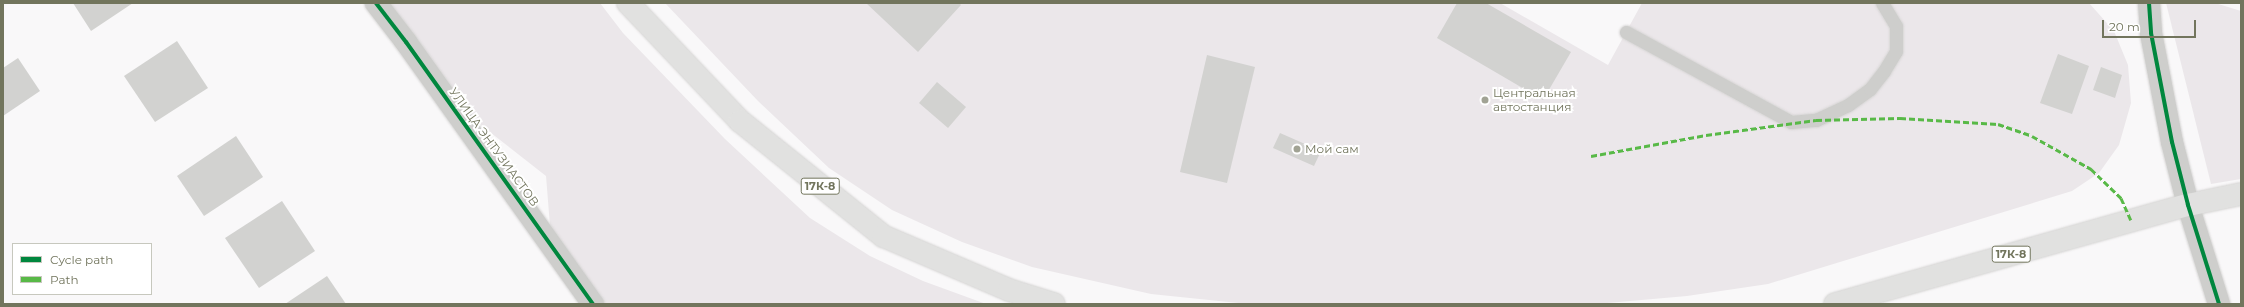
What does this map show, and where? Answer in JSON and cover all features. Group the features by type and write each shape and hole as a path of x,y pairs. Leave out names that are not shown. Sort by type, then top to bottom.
{"main road":[{"name":"17К-8","path":"628,3 740,121 883,236 1009,290 1054,304"},
{"name":"17К-8","path":"1835,304 2188,205 2241,194"}],"street":[{"name":"УЛИЦА ЭНТУЗИАСТОВ","path":"376,3 416,54 592,304"},
{"path":"2149,3 2151,32 2170,134 2188,205 2219,304"}],"lane":[{"path":"1626,32 1790,122 1816,120 1848,105 1870,89 1884,71 1896,51 1896,26 1882,3"}],"shaded area":[{"path":"375,3 600,3 623,33 725,139 810,218 870,256 923,281 986,304 590,304 550,226 546,176 468,115"},
{"path":"665,3 1500,3 1608,65 1642,3 2089,3 2114,31 2128,65 2131,103 2119,145 2099,173 2072,191 1768,284 1687,296 1596,304 1248,304 1151,294 1032,267 962,242 892,210 829,168 758,101"},
{"path":"2166,3 2215,3 2241,11 2241,179 2211,184"}],"building":[{"path":"73,3 133,3 91,31"},
{"path":"866,3 959,3 961,5 918,52"},
{"path":"1457,3 1486,3 1571,52 1543,100 1437,38"},
{"path":"177,41 208,88 155,122 124,76"},
{"path":"2058,54 2089,66 2072,114 2040,103"},
{"path":"1207,55 1255,67 1227,183 1180,172"},
{"path":"18,58 40,91 3,116 3,68"},
{"path":"2101,67 2122,75 2115,98 2093,90"},
{"path":"937,82 966,107 948,128 919,103"},
{"name":"Мой сам","path":"1280,133 1321,151 1314,166 1273,148"},
{"path":"236,136 263,177 204,216 177,176"},
{"path":"282,201 315,251 259,288 225,238"},
{"path":"327,276 346,304 285,304"}],"marked path":[{"path":"1591,156 1706,135 1816,120 1900,118 1998,124 2032,136 2091,169 2121,198 2131,220"}],"cycle path":[{"path":"376,3 406,42 593,304"},
{"path":"2149,3 2151,33 2172,142 2188,205 2219,304"}],"place":[{"name":"Центральная автостанция","path":"1485,100"},
{"name":"Мой сам","path":"1297,149"}]}
